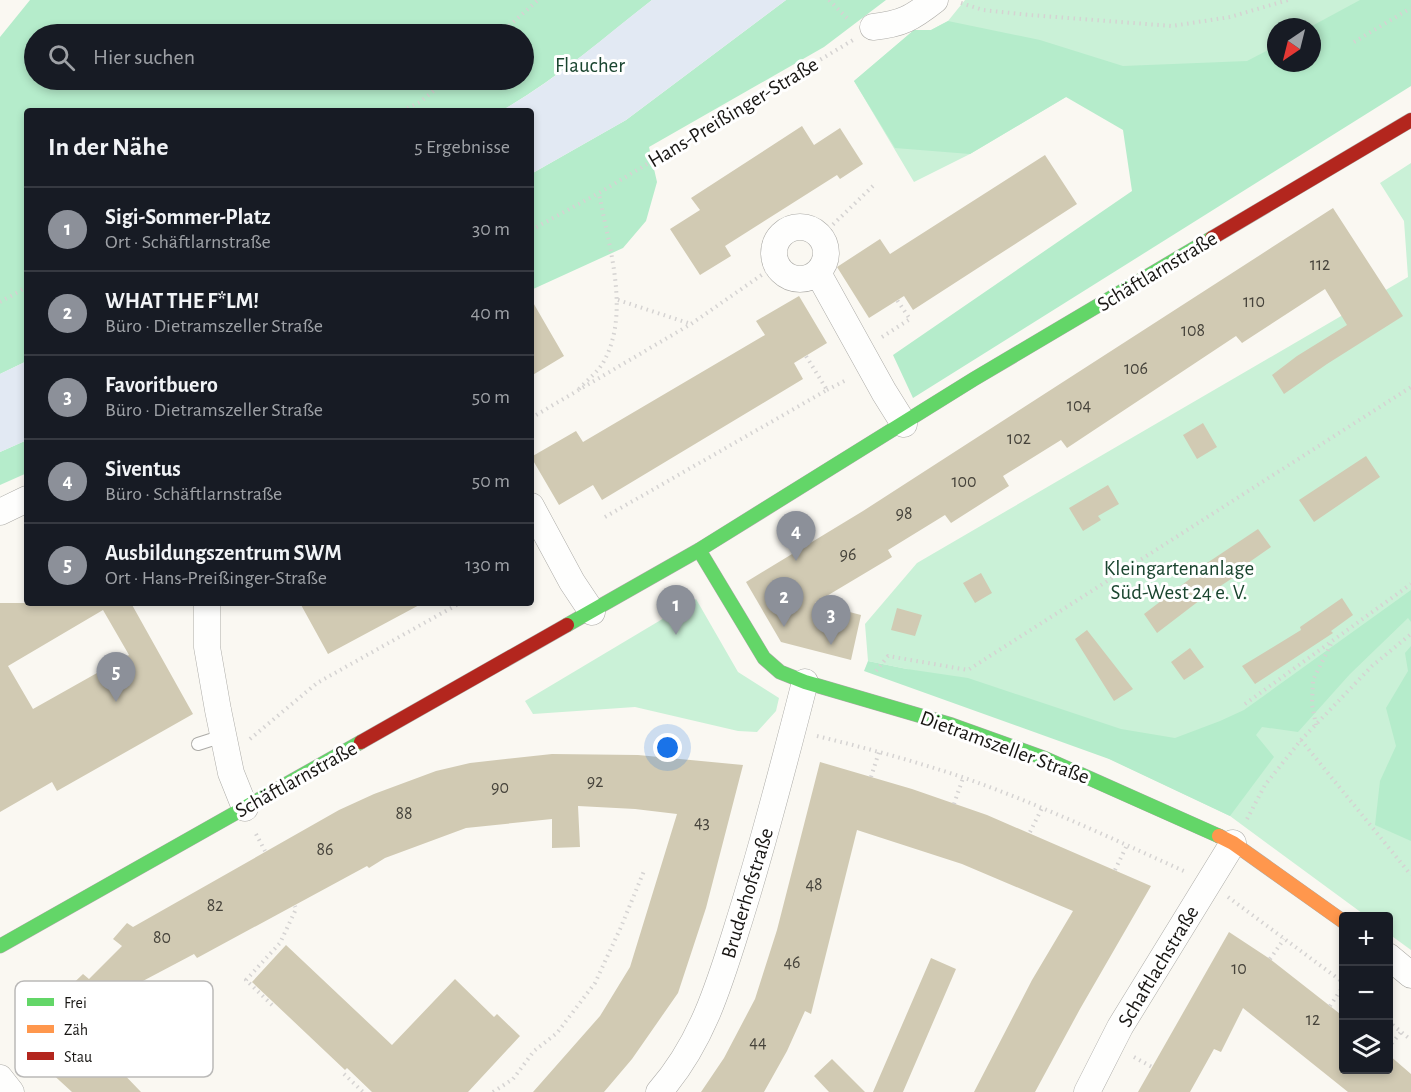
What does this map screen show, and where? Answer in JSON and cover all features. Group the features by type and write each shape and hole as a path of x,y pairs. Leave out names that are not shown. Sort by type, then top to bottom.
{"street":[{"path":"873,27 896,24 917,14 935,0"},
{"name":"Schäftlarnstraße","path":"0,946 699,550 974,379 1411,120"},
{"path":"806,228 815,231 820,237 826,250 824,263 818,273 807,279 797,280 782,274 776,265 773,252 780,235 788,230 806,228"},
{"path":"818,273 904,424"},
{"path":"0,512 24,500"},
{"path":"534,512 572,582 592,612"},
{"name":"Dietramszeller Straße","path":"699,550 764,658 780,672 805,682 951,725 1044,758 1141,800 1233,843 1339,918"},
{"path":"207,606 207,647 225,746 231,773 245,808"},
{"name":"Bruderhofstraße","path":"659,1092 678,1070 707,1017 718,987 777,795 805,682"},
{"name":"Schaftlachstraße","path":"1087,1092 1120,1027 1233,843"},
{"path":"1393,959 1411,975"},
{"path":"0,1078 11,1092"}],"lane":[{"path":"198,744 225,746"}],"path":[{"path":"511,24 538,0"},
{"path":"953,0 983,10 1172,26 1230,17 1288,0"},
{"path":"1354,42 1411,8"},
{"name":"Hans-Preißinger-Straße","path":"534,228 599,193 873,27"},
{"path":"408,108 435,90"},
{"path":"820,237 874,185"},
{"path":"575,393 604,362 613,338 618,300 599,193"},
{"path":"534,416 691,324 776,265"},
{"path":"0,302 24,289"},
{"path":"618,300 691,324"},
{"path":"861,351 910,319 897,300"},
{"path":"605,517 827,390 806,356"},
{"path":"858,696 888,656 968,670 1411,387"},
{"path":"1245,704 1411,584"},
{"path":"225,746 260,732 317,683 455,606"},
{"path":"1233,843 1265,785 1301,740 1372,666 1411,634"},
{"path":"1316,725 1312,704 1313,680 1331,643"},
{"path":"793,730 879,752 963,778 1042,808 1127,845 1209,883 1339,980"},
{"path":"1301,740 1411,875"},
{"path":"871,777 879,752"},
{"path":"954,804 963,778"},
{"path":"1030,832 1042,808"},
{"path":"256,834 265,851"},
{"path":"1115,870 1127,845"},
{"path":"493,1092 513,1079 534,1051 557,1033 595,983 644,871"},
{"path":"273,1005 246,980 280,943 296,909 294,906"},
{"path":"1270,959 1284,939"},
{"path":"1330,1006 1339,992"},
{"path":"1393,1025 1411,1040"},
{"path":"1393,1043 1401,1032"},
{"path":"344,1074 363,1092"}],"green space":[{"path":"30,0 652,0 559,73 521,99 506,108 24,108 24,362 0,374 0,37"},
{"path":"786,0 886,0 824,47 649,147 657,182 646,221 623,248 534,289 534,172 626,120"},
{"path":"965,0 1411,0 1411,86 1321,32 1321,18 1267,18 1267,64 1066,97 970,154 914,182 854,81 914,30 931,30 948,21"},
{"path":"1360,0 1411,0 1411,86 913,398 893,355 1132,191 1123,130 1066,97 970,154 895,148 854,81 914,30 931,30 948,21 1040,40 1123,66 1247,61 1267,51 1267,72 1321,72 1321,21"},
{"name":"Kleingartenanlage Süd-West 24 e. V.","path":"1411,163 1411,950 1393,937 1393,912 1361,912 1230,816 1110,759 907,669 868,661 865,624 917,563 1408,277 1404,221 1380,183"},
{"path":"24,441 24,474 0,485 0,452"},
{"path":"1411,590 1411,622 1408,618 1350,674 1298,732 1262,727 1256,735 1274,757 1230,816 1109,759 864,671 868,661 968,678 1121,729 1175,738 1244,710"},
{"path":"696,599 738,672 779,698 776,711 757,732 738,731 635,707 533,714 525,701"},
{"path":"1411,646 1411,841 1375,825 1380,781 1396,746 1386,708 1408,671 1405,653"}],"shaded area":[{"path":"652,0 786,0 626,120 534,172 534,108 506,108 560,73"},
{"path":"24,362 24,441 0,452 0,374"}],"building":[{"path":"802,126 814,145 840,128 863,164 840,179 837,175 725,246 731,256 700,275 670,229 700,210 691,198"},
{"path":"1045,155 1077,204 913,310 904,296 869,318 837,267 880,239 890,254"},
{"path":"1333,208 1403,316 1284,394 1272,375 1297,356 1347,325 1325,289 1242,343 1236,336 1067,448 1061,440 1003,476 1009,486 951,523 945,515 888,550 892,557 815,603 861,615 851,660 781,642 746,582 863,511"},
{"path":"799,296 827,343 794,363 803,379 602,500 593,485 559,505 534,462 534,455 576,431 583,442 765,335 756,321"},
{"path":"534,304 564,356 534,374"},
{"path":"1203,423 1217,447 1197,459 1183,435"},
{"path":"1366,456 1380,477 1314,522 1299,500"},
{"path":"1108,485 1119,504 1098,516 1101,520 1083,531 1069,508"},
{"path":"1258,529 1271,547 1238,570 1240,573 1157,633 1144,614 1208,565 1207,563"},
{"path":"981,573 992,593 975,603 963,583"},
{"path":"1342,598 1353,615 1331,631 1333,633 1255,684 1242,666 1301,630 1300,627"},
{"path":"0,603 24,603 24,606 133,606 193,714 57,791 52,782 0,812","holes":["103,610 129,655 33,709 8,666"]},
{"path":"302,606 417,606 328,654"},
{"path":"897,608 922,615 915,636 891,630"},
{"path":"1087,630 1133,689 1114,701 1075,639"},
{"path":"1190,648 1204,667 1184,680 1171,662"},
{"path":"552,754 638,755 743,765 706,908 678,993 632,1059 604,1092 533,1092 600,1016 630,967 677,814 578,806 580,847 552,848 552,819 466,828 385,858 369,868 367,866 197,958 194,954 143,981 76,981 83,974 89,979 122,946 113,939 127,923 133,927 339,810 436,771 470,763"},
{"path":"820,762 912,789 987,815 1151,886 1035,1092 974,1092 1032,980 1073,911 962,864 857,830 811,1014 805,1011 787,1051 764,1092 701,1092 724,1058 755,999 777,930"},
{"path":"1229,932 1270,959 1339,1013 1339,1074 1393,1074 1393,1058 1411,1074 1411,1092 1348,1092 1243,1008 1221,1052 1214,1049 1190,1092 1138,1092"},
{"path":"286,945 392,1045 455,979 494,1017 497,1014 520,1036 468,1092 372,1092 347,1068 345,1070 252,982"},
{"path":"931,958 956,969 903,1092 873,1092"},
{"path":"832,1059 865,1092 829,1092 814,1076"},
{"path":"56,1077 127,1077 141,1092 72,1092"}],"traffic: fast":[{"path":"567,625 699,550 974,379 1212,238"},
{"path":"699,550 764,658 780,672 805,682 952,725 1044,758 1219,836"},
{"path":"0,946 361,742"}],"traffic: slow":[{"path":"1219,836 1233,843 1339,918"}],"traffic: jam":[{"path":"1212,238 1411,120"},
{"path":"361,742 567,625"}],"place":[{"name":"Siventus","path":"796,561"},
{"name":"WHAT THE F*LM!","path":"784,627"},
{"name":"Sigi-Sommer-Platz","path":"676,635"},
{"name":"Favoritbuero","path":"831,645"},
{"name":"Ausbildungszentrum SWM","path":"116,702"}],"park label":[{"name":"Flaucher","path":"590,65"}]}
